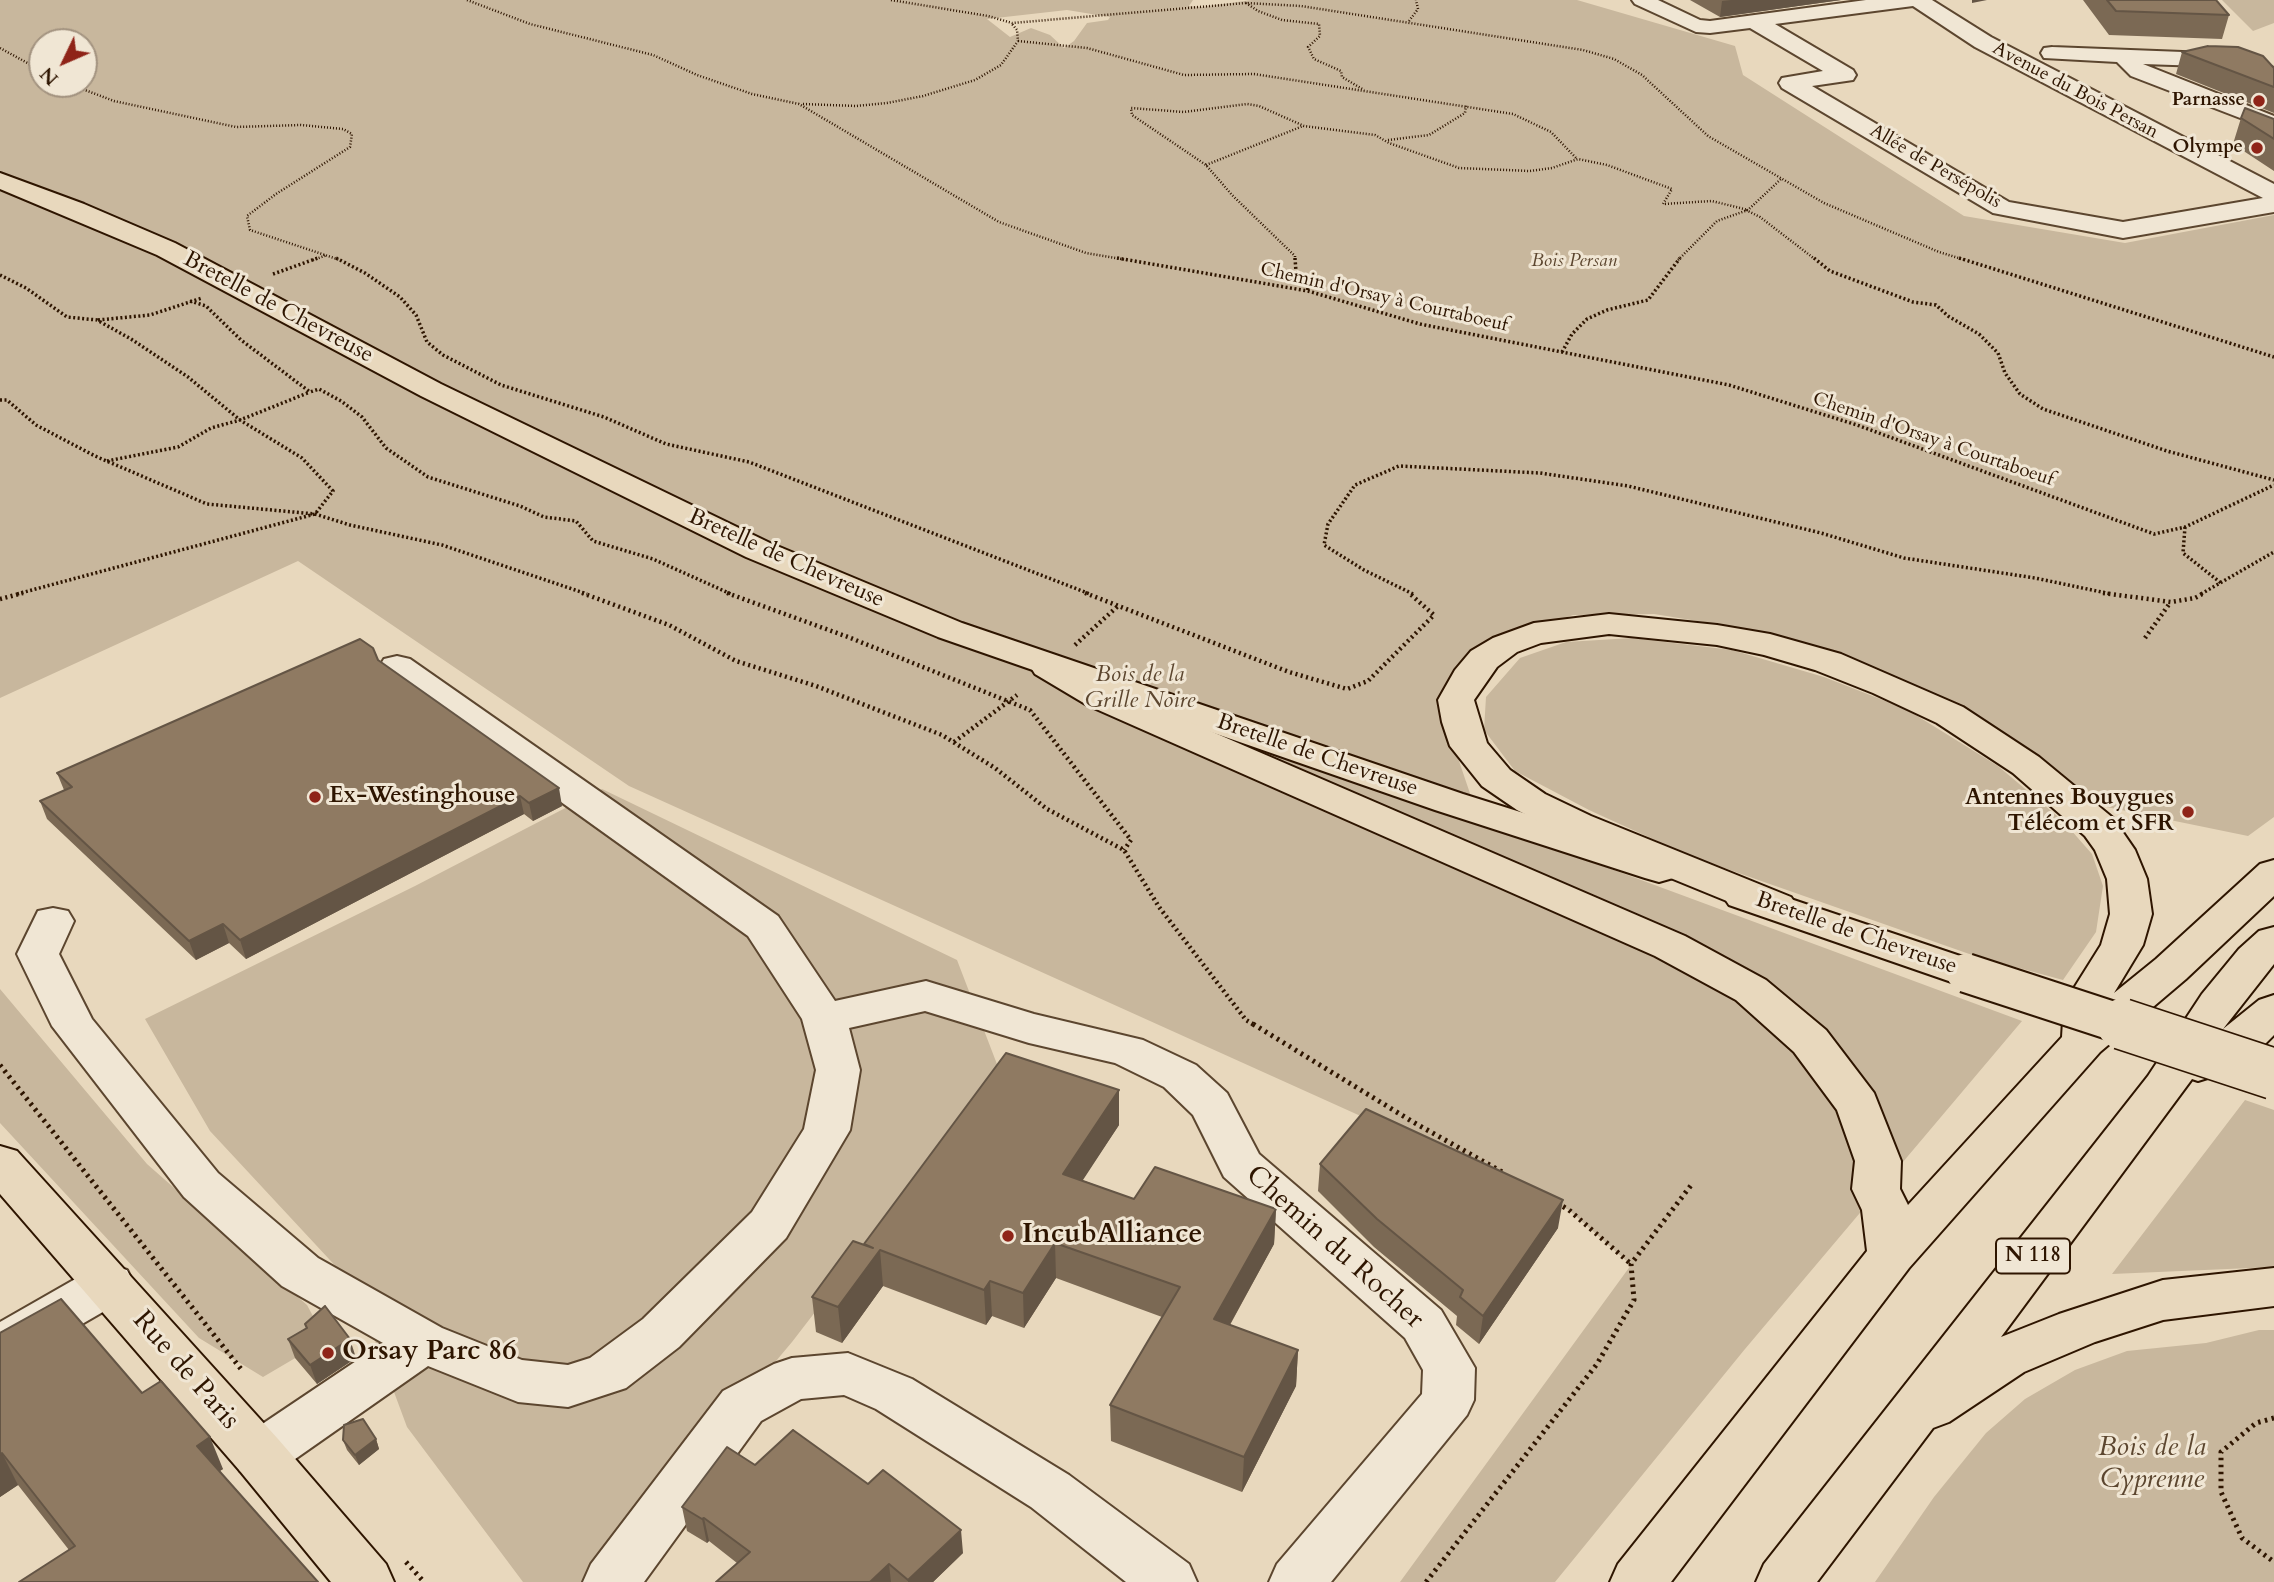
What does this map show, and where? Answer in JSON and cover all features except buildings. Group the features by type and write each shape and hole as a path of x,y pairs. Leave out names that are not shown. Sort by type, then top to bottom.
{"main road":[{"name":"Bretelle de Chevreuse","path":"0,180 75,209 166,250 431,390 758,550 950,630 1062,655 1449,802 1776,906 1966,973 2274,1074"},
{"path":"1776,906 1577,825 1531,802 1496,778 1469,747 1460,722 1456,700 1468,678 1484,659 1505,645 1534,633 1566,627 1620,625 1717,635 1770,645 1828,662 1950,715 2026,765 2099,827 2115,850 2127,879 2131,914 2122,945 2087,1004 2084,1041"},
{"path":"1062,655 1100,697 1671,946 1751,990 1810,1041 1858,1105 1878,1161 1876,1189 1886,1210 1892,1255"},
{"path":"1638,1582 1892,1255 2084,1041 2171,969 2274,873"},
{"name":"N 118","path":"1784,1582 2164,1087 2217,1004 2254,959 2274,941"},
{"path":"2164,1087 2247,1035 2274,1010"},
{"name":"Rue de Paris","path":"0,1163 259,1455 366,1582"},
{"path":"1902,1426 2006,1357 2077,1328 2163,1300 2274,1287"}],"street":[{"path":"1642,0 1696,26 1754,21 1862,3 1912,0"},
{"name":"Avenue du Bois Persan","path":"1918,0 1983,42 2274,194"},
{"name":"Allée de Persépolis","path":"1754,21 1845,75 1790,83 2002,208 2123,230 2274,204"},
{"path":"2120,89 2052,52 2235,61 2274,75"},
{"path":"2119,54 2139,71 2274,124"},
{"path":"53,920 38,954 74,1026 201,1185 300,1272 424,1342 518,1381 568,1386 608,1373 661,1333 769,1225 827,1130 838,1070 824,1018 763,926 397,667"},
{"name":"Chemin du Rocher","path":"824,1018 926,996 1029,1028 1127,1051 1180,1076 1210,1105 1241,1165 1423,1325 1449,1368 1448,1400 1297,1582"},
{"path":"0,1347 109,1284"},
{"path":"259,1455 424,1342"},
{"path":"611,1582 742,1406 792,1379 848,1374 894,1394 1050,1491 1169,1582"}],"path":[{"name":"Chemin d'Orsay à Courtaboeuf","path":"467,0 530,24 653,55 697,75 741,90 799,104 999,222 1086,253 1308,291 1420,324 1729,385 1857,425 2154,534 2185,527"},
{"path":"891,0 988,16 1012,23 1129,16 1246,3 1301,6 1554,44 1614,60 1642,75 1708,136 1824,203 1939,252 2274,357"},
{"path":"1409,21 1418,9 1416,0"},
{"path":"1246,3 1258,12 1282,20 1319,24 1320,36 1308,47 1314,59 1340,71 1342,77 1365,91"},
{"path":"799,104 856,106 923,96 984,75 1001,65 1018,41 1017,30 1012,23"},
{"path":"1018,41 1087,48 1184,75 1254,74 1513,114 1551,132 1578,159"},
{"path":"0,48 28,64"},
{"path":"98,96 236,127 301,125 343,129 352,134 350,147 276,194 247,216 250,230 328,254 365,273 400,297 416,315 427,342 443,355 501,385 604,417 666,444 749,462 1289,672 1346,689 1368,681 1434,615 1416,596 1364,570 1324,545 1328,524 1355,485 1399,466 1540,473 1628,486 1821,533 1904,558 2035,578 2127,598 2171,602 2195,597 2274,552"},
{"path":"1308,291 1307,279 1296,272 1295,256 1232,195 1206,165 1132,115 1131,108 1145,107 1184,113 1247,104 1259,106 1304,126 1360,131 1459,168 1530,171 1578,159 1607,165 1672,189 1663,204 1696,200 1748,210 1830,271 1913,302 1936,305 1948,316 1979,334 1998,353 2005,373 2020,394 2043,409 2167,451 2274,483"},
{"path":"1388,140 1429,135 1465,113 1466,106"},
{"path":"1206,165 1304,126"},
{"path":"1562,352 1572,334 1587,319 1648,300 1676,262 1717,221 1748,210 1781,179"},
{"path":"1728,205 1740,211"},
{"path":"272,274 328,254"},
{"path":"0,275 26,288 67,317 97,320 150,314 190,301 206,306 241,340 310,392"},
{"path":"0,598 315,514 333,491 302,458 240,420 188,377 97,320"},
{"path":"107,461 178,447 211,428 240,420 319,389 362,417 386,448 428,477 520,506 544,517 576,521 583,533 593,541 653,559 737,597 848,637 1030,710 1131,840 1124,850"},
{"path":"0,400 7,400 36,425 107,461 207,504 315,514 350,525 442,545 543,578 669,625 736,661 816,686 942,734 995,768 1047,809 1124,850 1159,907 1246,1020 1413,1122 1509,1176"},
{"path":"2221,583 2183,553 2185,527 2274,483"},
{"path":"2145,638 2171,602"},
{"path":"1062,655 1118,606"},
{"path":"954,742 1017,695"},
{"path":"0,1065 233,1357"},
{"path":"1426,1582 1597,1364 1634,1300 1631,1264 1692,1184"},
{"path":"1545,1196 1569,1210 1631,1264"},
{"path":"2274,1418 2256,1423 2221,1452 2221,1492 2242,1538 2274,1562"}],"green space":[{"path":"0,0 1193,0 1189,6 1201,7 1252,0 1577,0 1735,46 1743,75 1964,216 2125,243 2274,215 2274,817 2248,836 2092,804 1843,657 1753,630 1654,614 1573,615 1492,644 1439,702 1479,820 2022,1021 1745,1349 1555,1582 1400,1582 1631,1265 1569,1210 629,786 298,561 0,698","holes":["1067,10 1110,17 1108,20 1087,23 1074,41 1064,48 1050,35 1031,28 1010,37 987,19"]},
{"path":"2222,0 2274,0 2274,23 2253,31"},
{"path":"1632,638 1732,650 1824,677 1906,709 1998,766 2063,821 2092,854 2103,886 2096,932 2063,980 1975,956 1690,856 1589,810 1515,771 1484,730 1486,697 1520,658 1566,642"},
{"path":"602,789 957,960 1000,1072 792,1342 590,1582 523,1582 407,1427 355,1287 210,1131 145,1019 415,886"},
{"path":"0,989 147,1164 307,1305 322,1333 314,1347 263,1377 199,1338 0,1123"},
{"path":"2245,1100 2274,1110 2274,1267 2112,1274"},
{"name":"Bois de la Cyprenne","path":"2259,1330 2274,1330 2274,1582 1875,1582 1934,1497 1986,1433 2025,1399 2075,1370 2127,1351 2206,1343"}],"place":[{"name":"Parnasse","path":"2259,101"},
{"name":"Olympe","path":"2257,148"},
{"name":"Ex-Westinghouse","path":"315,797"},
{"name":"Antennes Bouygues Télécom et SFR","path":"2188,812"},
{"name":"IncubAlliance","path":"1008,1236"},
{"name":"Orsay Parc 86","path":"328,1353"}],"park label":[{"name":"Bois Persan","path":"1574,262"},
{"name":"Bois de la Grille Noire","path":"1140,689"}]}
